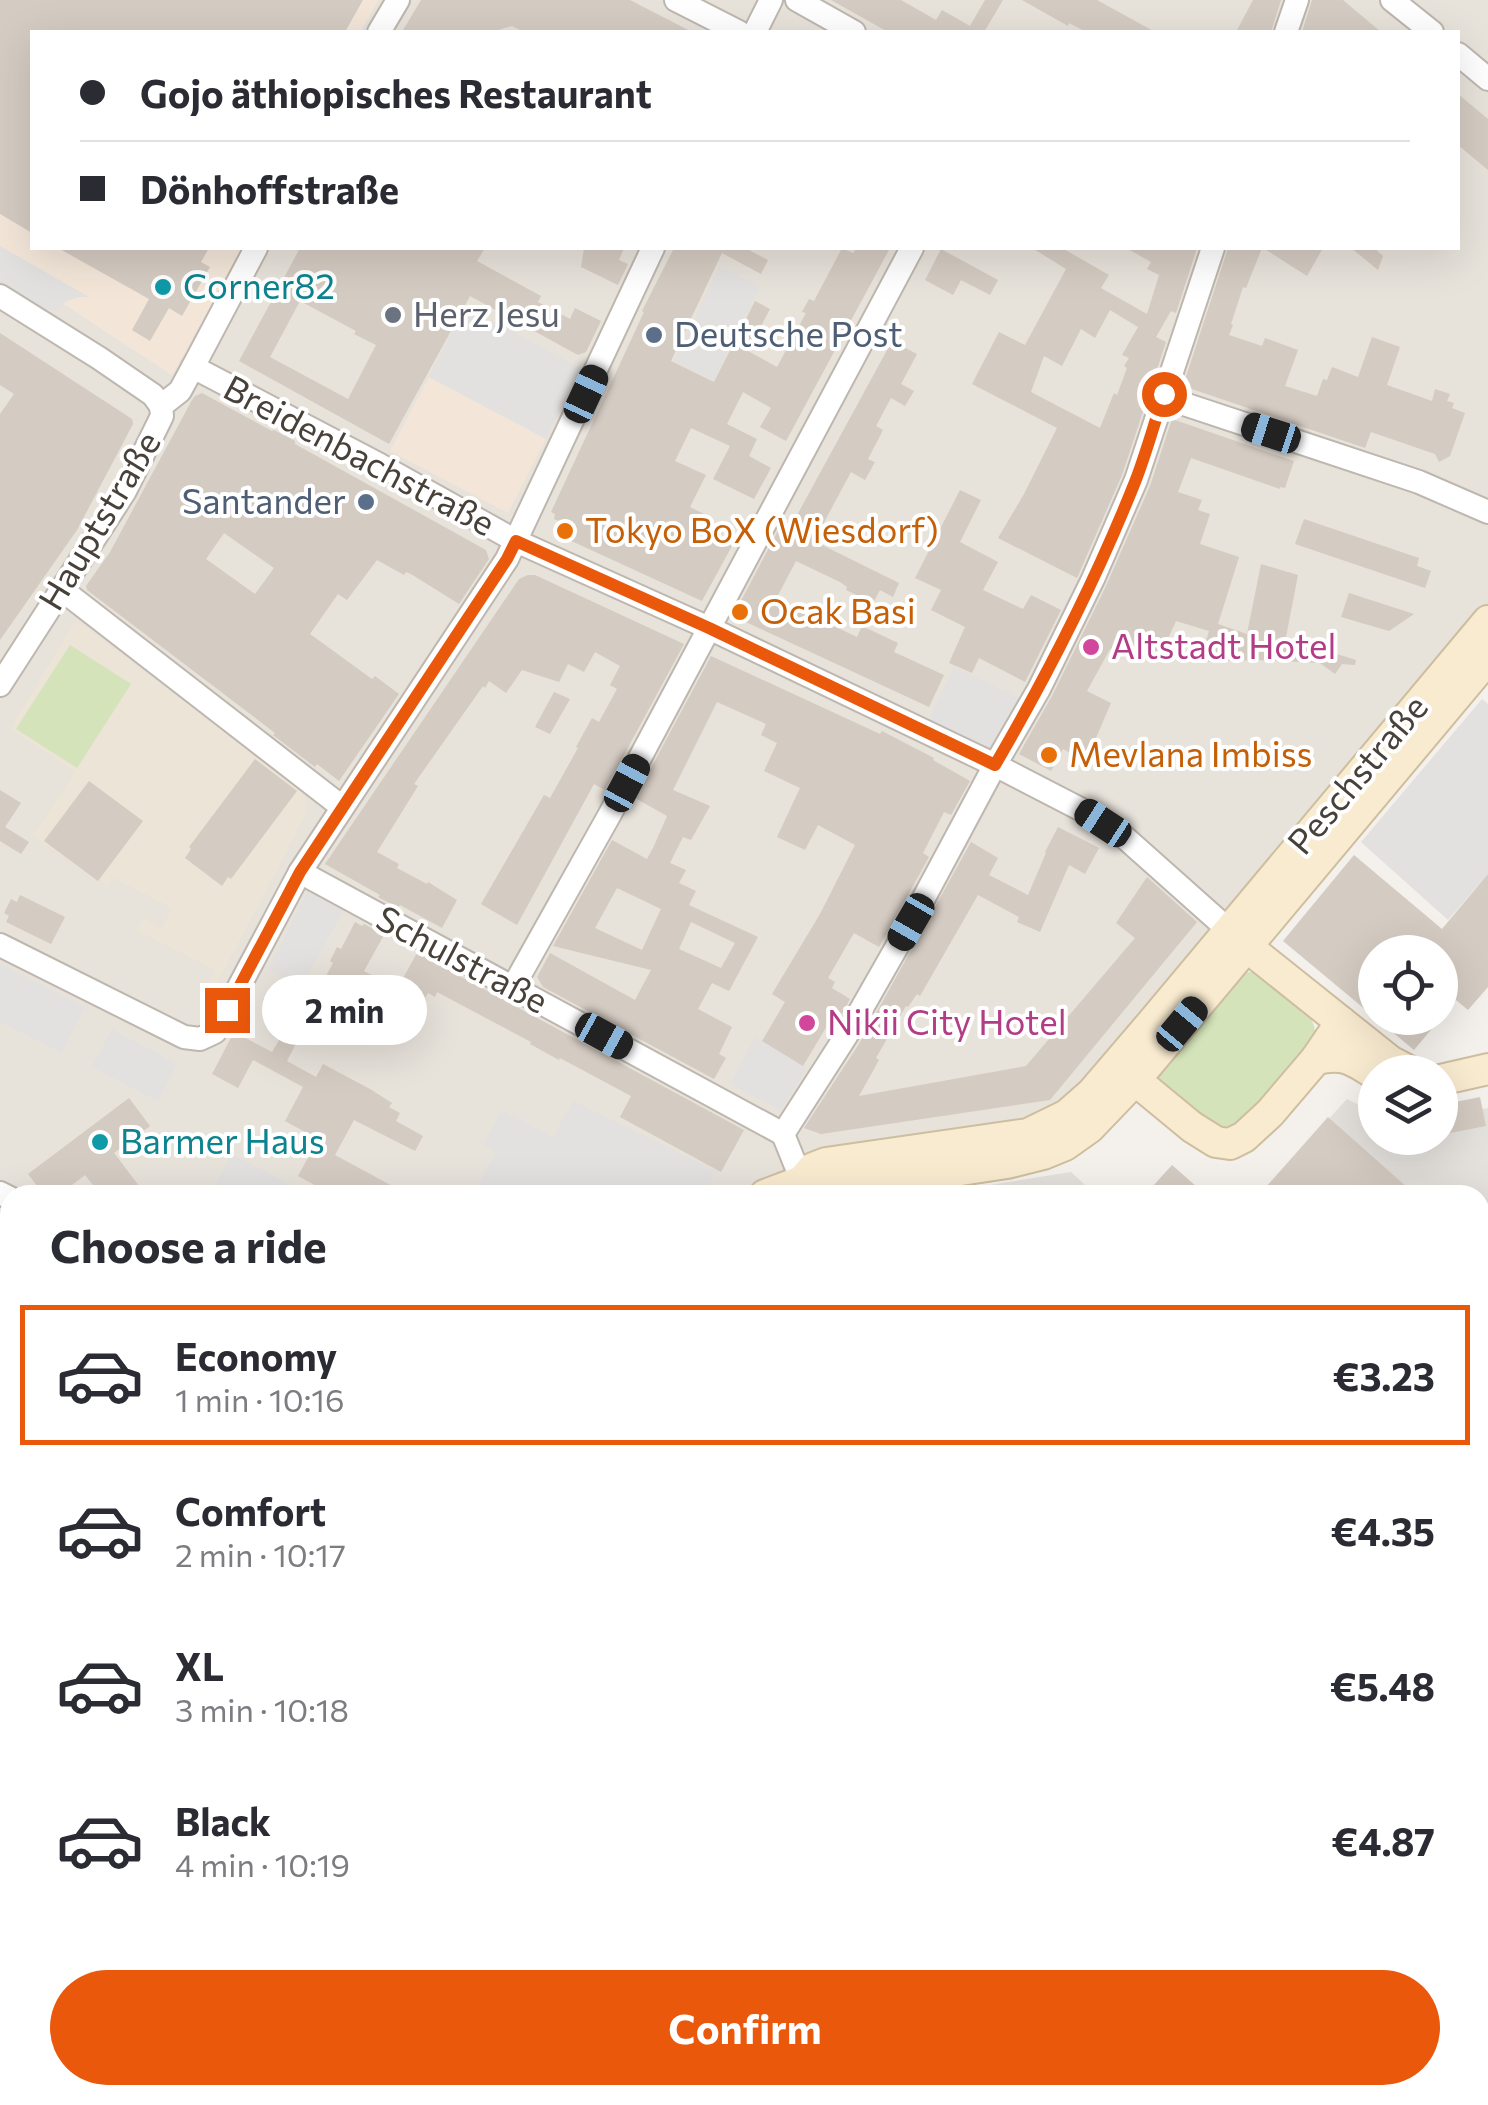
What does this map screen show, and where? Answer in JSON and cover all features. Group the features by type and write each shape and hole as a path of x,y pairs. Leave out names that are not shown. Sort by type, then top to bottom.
{"main road":[{"name":"Peschstraße","path":"1237,938 1488,621"},
{"name":"Peschstraße","path":"1237,938 1488,658"},
{"path":"1237,938 1383,1055"},
{"path":"855,1185 1007,1163 1065,1146 1090,1128 1135,1080 1237,938"},
{"path":"802,1182 813,1168 826,1163 1028,1134 1058,1120 1092,1093 1237,938"},
{"path":"1135,1080 1192,1127 1216,1142 1230,1144 1244,1137 1270,1112 1316,1060 1342,1022"},
{"path":"1316,1060 1336,1055 1358,1063"},
{"path":"1458,1076 1488,1069"},
{"path":"793,1185 816,1185"}],"street":[{"path":"380,30 398,0"},
{"path":"676,0 735,30"},
{"path":"756,30 771,0"},
{"path":"797,0 850,30"},
{"path":"1287,30 1296,0"},
{"path":"1392,0 1430,30"},
{"path":"1460,56 1488,79"},
{"path":"192,367 255,250"},
{"path":"0,945 184,1037 200,1040 216,1032 300,872 507,559 653,250"},
{"path":"513,987 610,814 911,250"},
{"path":"802,1182 783,1134 846,1036 911,922 1039,689 1093,579 1136,480 1212,250"},
{"path":"0,296 99,358 153,395 161,406"},
{"name":"Breidenbachstraße","path":"161,406 180,391 192,367 516,541 709,628 1084,811 1122,835 1237,938"},
{"path":"1163,397 1419,482 1488,512"},
{"name":"Hauptstraße","path":"0,685 126,490 162,416 161,406"},
{"path":"61,589 342,807"},
{"name":"Schulstraße","path":"300,872 783,1134"}],"shaded area":[{"path":"0,0 378,0 361,30 30,30 30,250 242,250 172,375 0,262"},
{"path":"378,0 1488,0 1488,608 1072,1100 1054,1114 963,1133 819,1152 761,1185 0,1185 0,262 171,374 242,250 1460,250 1460,30 361,30"},
{"path":"0,246 89,297 78,297 56,310 46,310 19,296 0,283"},
{"path":"719,267 760,286 714,381 674,361"},
{"path":"465,307 581,368 546,439 429,377"},
{"path":"429,377 546,439 508,513 390,451"},
{"path":"76,620 304,791 307,812 210,997 204,994 215,970 137,931 143,919 162,928 172,908 113,878 108,886 33,836 75,771 10,729"},
{"path":"954,667 1025,700 995,753 929,720"},
{"path":"1482,699 1488,704 1488,874 1448,920 1361,842"},
{"path":"309,889 345,908 301,987 268,969"},
{"path":"0,964 85,1007 62,1053 0,1022"},
{"path":"112,1029 177,1064 158,1101 92,1067"},
{"path":"755,1037 807,1068 781,1110 730,1084"},
{"path":"1347,1099 1358,1104 1358,1155 1458,1155 1458,1114 1488,1108 1488,1185 1268,1185"},
{"path":"573,1101 717,1171 709,1185 478,1185 496,1152 483,1144 502,1110 553,1137"},
{"path":"232,1154 290,1185 215,1185"},
{"path":"1071,1172 1085,1185 990,1185"}],"green space":[{"path":"70,645 131,684 77,768 16,729"},
{"path":"1242,973 1259,973 1305,1010 1315,1029 1315,1040 1236,1130 1207,1130 1157,1083 1156,1073"}],"building":[{"path":"0,0 363,0 346,30 30,30 30,232 0,214"},
{"path":"421,0 630,0 688,30 520,30 512,26 498,30 403,30"},
{"path":"831,0 901,0 936,20 942,10 970,26 985,0 1003,0 985,30 884,30"},
{"path":"1022,0 1097,0 1151,30 1082,30 1069,23 1068,26"},
{"path":"1253,0 1281,0 1272,30 1237,30"},
{"path":"1312,0 1343,0 1379,30 1303,30"},
{"path":"1460,96 1488,119 1488,170 1460,147"},
{"name":"Corner82","path":"62,250 208,250 201,262 210,267 182,316 169,308 150,341 132,330 149,299"},
{"path":"299,250 484,250 477,261 541,296 538,302 570,319 575,308 601,321 586,352 578,355 470,296 389,444 239,361","holes":["300,301 356,331 354,334 376,345 348,399 270,357"]},
{"path":"584,250 623,250 619,260 628,264 618,285 581,267"},
{"path":"673,250 749,250 768,260 761,274 722,253 671,361 714,382 755,301 770,309 748,351 777,367 806,313 802,312 809,299 814,301 841,250 889,250 786,441 760,427 771,408 743,392 727,424 757,439 749,456 771,468 754,499 713,479 730,446 691,428 675,461 706,475 690,507 710,517 704,530 733,544 702,601 554,533 559,521 551,512"},
{"path":"943,250 998,280 990,295 961,280 953,295 925,280"},
{"path":"1035,250 1065,250 1109,275 1101,288 1147,314 1159,275 1147,269 1151,262 1130,250 1196,250 1176,313 1171,311 1156,337 1166,342 1122,475 1077,578 998,538 1057,428 972,384 999,332 1025,345 1066,269","holes":["1110,310 1138,327 1122,355 1129,358 1124,366 1127,368 1100,428 1031,392 1044,356 1062,366 1081,329 1095,338"]},
{"path":"1227,250 1261,250 1246,288 1243,287 1229,335 1262,346 1265,338 1298,350 1285,386 1317,396 1332,367 1358,377 1372,337 1400,347 1387,385 1432,401 1435,389 1450,394 1447,401 1454,403 1452,408 1465,413 1450,456 1439,462 1435,454 1371,432 1365,448 1183,386"},
{"path":"1266,250 1322,250 1307,276"},
{"path":"1353,250 1376,250 1383,256 1378,270"},
{"path":"0,333 132,419 133,424 77,530 0,640 0,414 14,394 0,385"},
{"path":"892,341 917,354 901,384 914,391 905,406 891,398 876,426 883,430 868,459 875,462 865,480 851,472 814,541 899,583 893,597 880,590 873,603 796,561 776,599 857,637 862,626 898,643 894,652 944,675 929,707 733,616 782,523 790,528"},
{"path":"202,393 295,441 486,550 489,559 459,604 411,574 404,575 377,560 347,600 338,594 310,634 399,694 339,781 317,764 315,767 87,590 195,396","holes":["224,533 274,568 255,594 206,559"]},
{"path":"1172,419 1294,461 1285,488 1280,489 1191,458 1178,492 1202,500 1198,510 1210,514 1200,544 1239,557 1218,624 1247,634 1261,564 1298,575 1284,647 1297,648 1292,640 1356,660 1355,665 1342,664 1335,674 1320,663 1200,662 1209,631 1176,621 1160,656 1138,644 1130,659 1110,649 1087,691 1111,703 1086,761 1063,749 1051,771 1019,754 1106,586 1150,486"},
{"path":"960,490 981,500 960,542 998,562 983,590 1023,609 1031,595 1061,610 1025,682 979,658 972,673 949,663 965,627 931,610 941,590 915,578"},
{"path":"1304,519 1419,558 1417,566 1431,571 1425,588 1295,544"},
{"path":"528,575 684,644 605,790 594,784 517,925 481,904 544,795 550,798 592,718 599,722 617,689 610,685 620,666 595,652 584,672 568,664 559,682 522,670 506,693 489,681 483,686 414,784 418,786 377,852 399,864 397,868 457,900 442,928 400,905 398,908 325,864 519,579"},
{"path":"1349,593 1414,614 1389,631 1341,617"},
{"path":"711,656 880,734 882,731 970,781 951,815 944,812 923,853 929,857 879,947 854,933 828,978 835,982 832,988 850,999 842,1014 837,1009 803,1066 762,1041 785,1002 772,994 820,914 855,845 818,825 805,850 777,837 800,788 764,771 777,743 761,735 766,724 717,702 673,790 710,806 691,840 683,837 670,863 686,870 679,883 696,891 689,905 758,937 729,991 712,983 698,1009 732,1027 719,1054 726,1058 714,1079 543,987 537,977 550,953 635,1000 651,970 553,946 612,840 647,859 667,816 635,798","holes":["617,888 661,909 642,950 595,928","691,922 735,943 721,968 679,949"]},
{"path":"554,692 570,699 550,734 535,727"},
{"path":"255,759 297,791 222,886 185,858 189,847"},
{"path":"89,781 143,821 98,881 44,841"},
{"path":"0,790 21,803 5,827 29,842 21,854 0,841"},
{"path":"1058,827 1099,848 1085,874 1069,865 1040,932 1017,922 1019,917 978,895 920,996 917,994 906,1006 859,1096 1026,1066 1135,938 1116,923 1147,877 1197,922 1050,1100 821,1134 804,1128 859,1044 971,842 998,858 989,875 1028,895"},
{"path":"1354,855 1442,929 1488,874 1488,987 1468,1010 1458,1002 1458,935 1358,935 1358,1004 1283,941"},
{"path":"20,895 65,917 51,944 6,922 9,916 4,913 11,899 17,902"},
{"path":"355,922 384,935 364,971 397,989 417,953 744,1130 721,1172 620,1117 631,1096 437,992 435,997 428,993 411,1024 385,1010 380,1020 320,987 337,947 341,949"},
{"path":"277,985 313,1003 287,1061 316,1077 323,1064 370,1089 392,1103 389,1107 400,1113 396,1121 423,1136 415,1151 354,1120 335,1155 390,1185 315,1185 298,1176 318,1139 285,1121 303,1087 253,1060 238,1088 212,1074 234,1032 272,1052 288,1025 263,1012"},
{"path":"1396,1035 1427,1035 1414,1050"},
{"path":"1480,1097 1486,1126 1458,1131 1458,1101"},
{"name":"Barmer Haus","path":"129,1098 150,1126 114,1153 138,1185 93,1185 85,1175 72,1185 36,1185 28,1174"},
{"path":"1328,1117 1358,1144 1358,1155 1371,1155 1405,1185 1268,1185"},
{"path":"1172,1165 1195,1185 1154,1185"}],"place":[{"name":"Corner82","path":"163,287"},
{"name":"Herz Jesu","path":"393,315"},
{"name":"Deutsche Post","path":"654,335"},
{"name":"Santander","path":"366,502"},
{"name":"Tokyo BoX (Wiesdorf)","path":"565,531"},
{"name":"Ocak Basi","path":"740,612"},
{"name":"Altstadt Hotel","path":"1091,647"},
{"name":"Mevlana Imbiss","path":"1049,755"},
{"name":"Nikii City Hotel","path":"807,1023"},
{"name":"Barmer Haus","path":"100,1142"}],"route":[{"path":"227,1010 300,872 516,541 995,765 1039,689 1093,579 1136,480 1164,394"}]}
